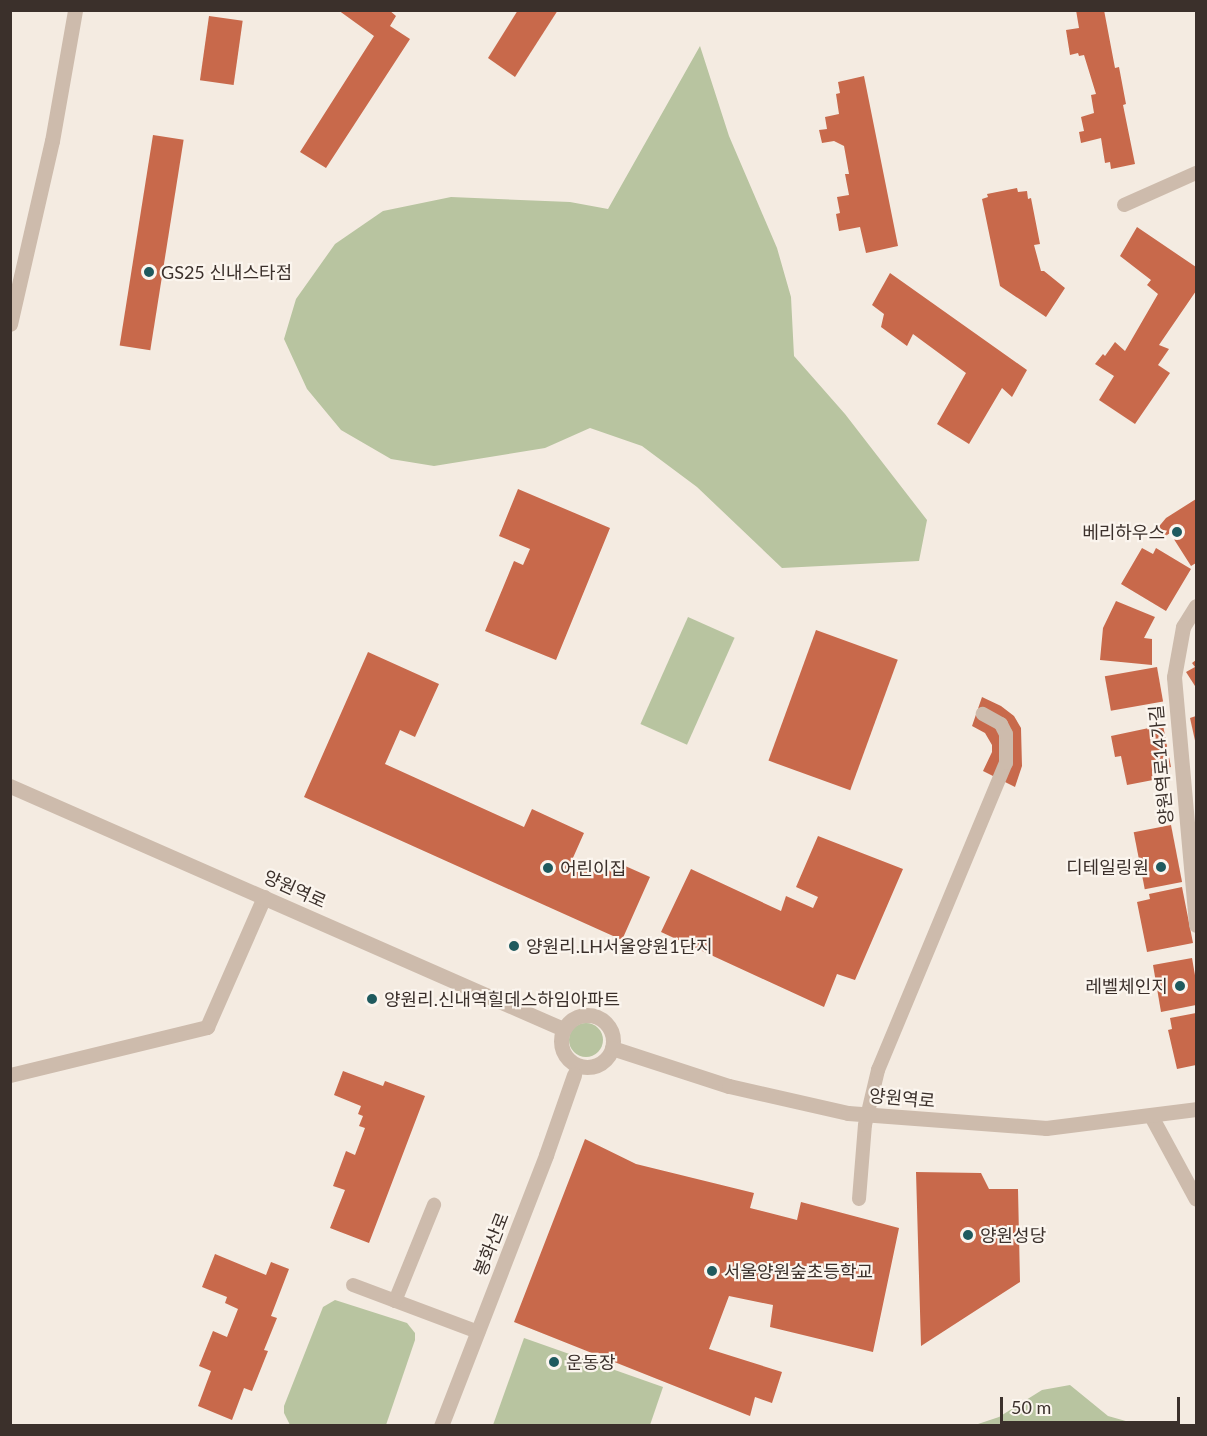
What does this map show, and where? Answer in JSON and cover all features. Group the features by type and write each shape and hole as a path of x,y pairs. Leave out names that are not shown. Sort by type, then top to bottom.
{"street":[{"path":"10,324 52,141 75,10"},
{"name":"양원역로14가길","path":"1197,606 1183,627 1174,677 1197,925"},
{"name":"양원역로","path":"10,786 563,1029"},
{"path":"10,1075 207,1027 264,897"},
{"path":"592,1015 600,1018 611,1031 612,1048 602,1062 576,1070 564,1054 561,1038 563,1029 575,1017 592,1015"},
{"name":"양원역로","path":"612,1048 729,1086 831,1110 868,1114 1046,1128 1197,1109"},
{"name":"봉화산로","path":"441,1425 576,1070"},
{"path":"1151,1116 1197,1199"}],"lane":[{"path":"1125,205 1197,174"},
{"path":"860,1199 868,1114 878,1070 1006,763 1006,734 1001,724 983,714"},
{"path":"395,1301 434,1205"},
{"path":"353,1285 478,1332"}],"green space":[{"path":"700,46 729,136 777,248 791,297 794,356 845,414 927,520 919,561 782,568 697,487 642,446 590,428 545,448 434,466 391,459 341,430 307,389 284,339 296,299 335,244 383,211 451,197 570,202 608,209"},
{"path":"688,617 735,638 687,745 640,724"},
{"path":"586,1023 598,1028 603,1040 598,1052 586,1057 574,1052 569,1040 574,1028"},
{"path":"335,1300 407,1323 415,1333 415,1340 386,1425 290,1425 284,1413 284,1406 323,1307"},
{"name":"운동장","path":"524,1338 663,1387 650,1425 493,1425"},
{"path":"1070,1385 1108,1416 1140,1425 975,1425 999,1417 1042,1390"}],"building":[{"path":"338,10 389,10 396,16 390,26 410,39 326,168 300,152 374,36"},
{"path":"518,10 558,10 515,77 488,58"},
{"path":"1076,10 1104,10 1115,68 1119,67 1126,104 1123,105 1135,164 1111,169 1110,162 1105,163 1101,138 1081,143 1079,132 1084,131 1081,117 1094,113 1091,95 1096,94 1084,55 1079,56 1078,53 1070,55 1066,30 1079,28"},
{"path":"209,16 243,21 234,85 200,80"},
{"path":"864,76 898,246 866,253 860,227 839,231 836,214 840,213 837,197 849,195 845,174 849,174 844,146 834,141 822,143 819,130 827,129 825,117 839,114 836,94 840,93 838,82"},
{"path":"153,135 184,140 150,350 120,345"},
{"path":"1017,188 1018,192 1027,191 1028,199 1031,198 1040,244 1034,245 1041,271 1065,288 1046,317 1000,286 982,199 988,197 987,194"},
{"path":"1137,227 1196,267 1196,291 1159,345 1169,349 1158,365 1170,373 1135,424 1099,400 1114,376 1095,364 1103,354 1105,356 1115,342 1125,351 1158,294 1147,285 1151,280 1120,256"},
{"path":"890,273 1027,370 1012,397 1002,388 969,444 937,424 966,373 913,334 907,346 881,327 884,314 872,305"},
{"path":"518,489 610,528 556,660 485,631 514,561 523,565 530,549 499,536"},
{"name":"베리하우스","path":"1196,499 1196,563 1191,566 1170,533 1161,539 1156,530 1166,518"},
{"path":"1142,548 1153,554 1156,548 1191,569 1166,611 1121,584"},
{"path":"1116,601 1155,617 1144,638 1152,639 1152,665 1100,660 1103,628"},
{"path":"816,630 898,660 850,790 768,761"},
{"path":"368,652 439,684 415,737 400,730 385,764 524,827 532,809 584,833 572,860 607,876 614,861 650,877 622,940 304,797"},
{"path":"1196,660 1195,686 1186,672 1195,667 1192,663"},
{"path":"1157,667 1163,701 1111,711 1105,676"},
{"path":"982,697 1001,706 1014,716 1021,728 1022,766 1015,787 983,771 992,752 992,745 985,733 972,726"},
{"path":"1196,716 1196,745 1190,718"},
{"path":"1163,725 1171,767 1152,771 1153,780 1127,785 1121,756 1115,757 1111,736"},
{"path":"1171,825 1182,882 1145,889 1134,832"},
{"path":"818,836 903,869 855,980 837,974 824,1007 661,932 691,869 781,911 786,896 813,908 818,897 796,887"},
{"path":"1182,887 1193,943 1147,952 1137,902 1150,899 1149,894"},
{"path":"1192,958 1196,981 1196,1005 1161,1012 1153,965"},
{"path":"1196,1013 1196,1065 1177,1069 1168,1030 1172,1029 1170,1018"},
{"path":"343,1071 383,1086 385,1081 425,1096 369,1243 330,1228 345,1190 333,1186 346,1151 355,1155 365,1128 359,1126 363,1116 358,1114 361,1106 334,1095"},
{"path":"585,1139 636,1164 754,1193 750,1208 797,1220 801,1202 899,1228 873,1352 770,1327 773,1305 729,1296 709,1349 782,1372 772,1403 755,1397 750,1416 514,1322"},
{"name":"양원성당","path":"916,1172 981,1173 989,1189 1018,1189 1020,1282 921,1346"},
{"path":"215,1254 266,1275 271,1262 289,1269 271,1316 277,1318 264,1350 268,1351 252,1391 244,1388 232,1420 198,1406 211,1371 199,1366 213,1331 227,1337 238,1309 225,1303 227,1297 202,1287"}],"place":[{"name":"GS25 신내스타점","path":"149,272"},
{"name":"베리하우스","path":"1177,532"},
{"name":"디테일링원","path":"1161,867"},
{"name":"어린이집","path":"548,868"},
{"name":"양원리.LH서울양원1단지","path":"514,946"},
{"name":"레벨체인지","path":"1180,986"},
{"name":"양원리.신내역힐데스하임아파트","path":"372,999"},
{"name":"양원성당","path":"968,1235"},
{"name":"서울양원숲초등학교","path":"712,1271"},
{"name":"운동장","path":"554,1362"}]}
